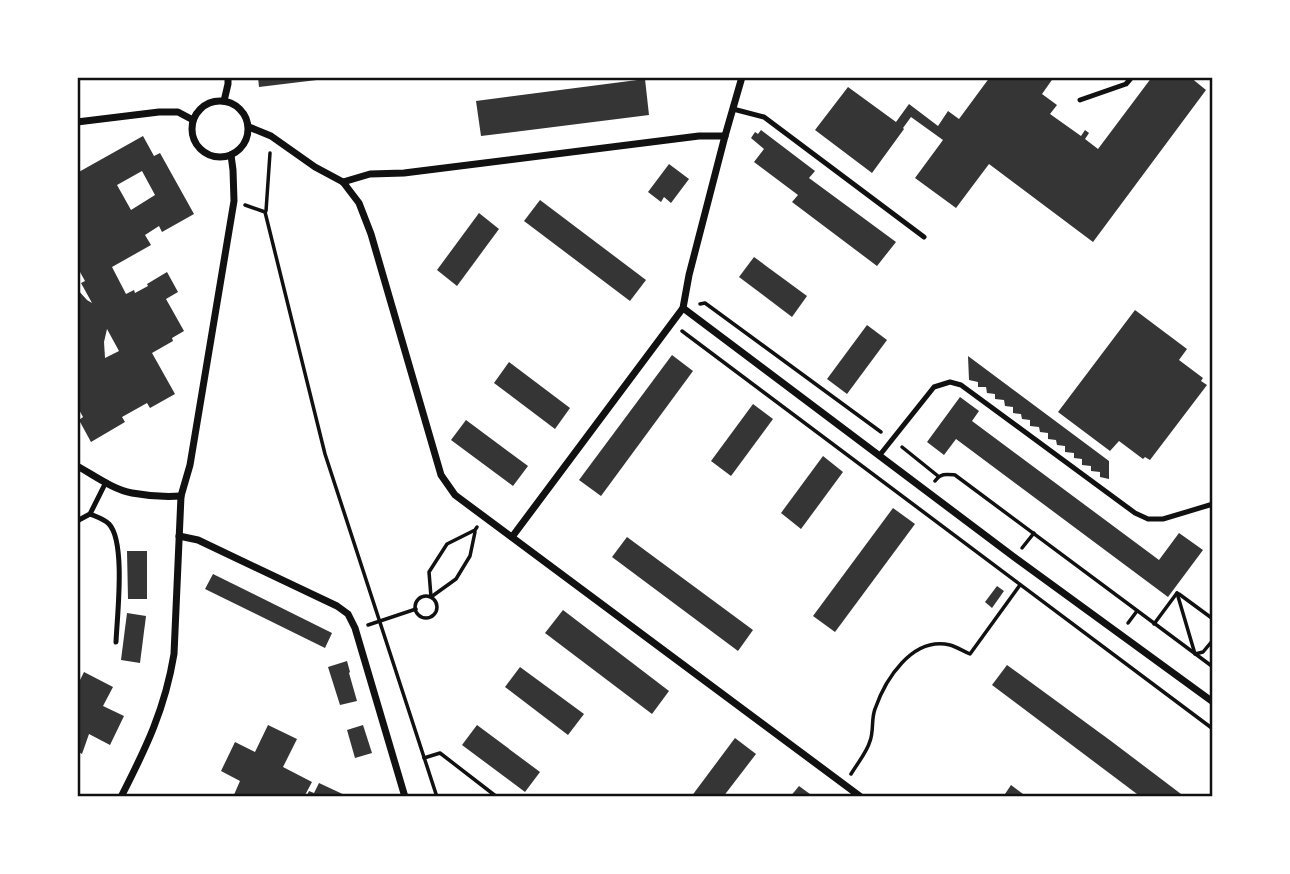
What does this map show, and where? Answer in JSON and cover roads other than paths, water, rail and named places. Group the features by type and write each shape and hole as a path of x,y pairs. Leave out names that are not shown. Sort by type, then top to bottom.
{"street":[{"path":"224,101 228,77"},
{"path":"512,537 683,308 689,275 742,77"},
{"path":"214,101 224,101 241,110 248,127 247,139 240,149 231,155 220,157 209,155 200,149 191,130 198,111 214,101"},
{"path":"77,122 159,112 177,112 193,120"},
{"path":"248,127 271,136 315,167 342,181 359,203 371,234 441,475 455,495 861,797"},
{"path":"342,181 370,174 404,173 699,136 725,136"},
{"path":"121,797 151,736 171,677 177,627 181,496 190,465 234,201 231,155"},
{"path":"683,308 1119,635 1213,702"},
{"path":"77,466 130,493 181,496"},
{"path":"178,536 198,540 337,606 348,614 405,797"}],"lane":[{"path":"1080,100 1126,84 1132,77"},
{"path":"733,109 764,117 924,237"},
{"path":"879,456 934,387 950,382 961,385 1135,513 1148,519 1163,519 1213,504"},
{"path":"77,521 90,514 106,482"},
{"path":"90,514 111,526 119,551 116,642"}]}
